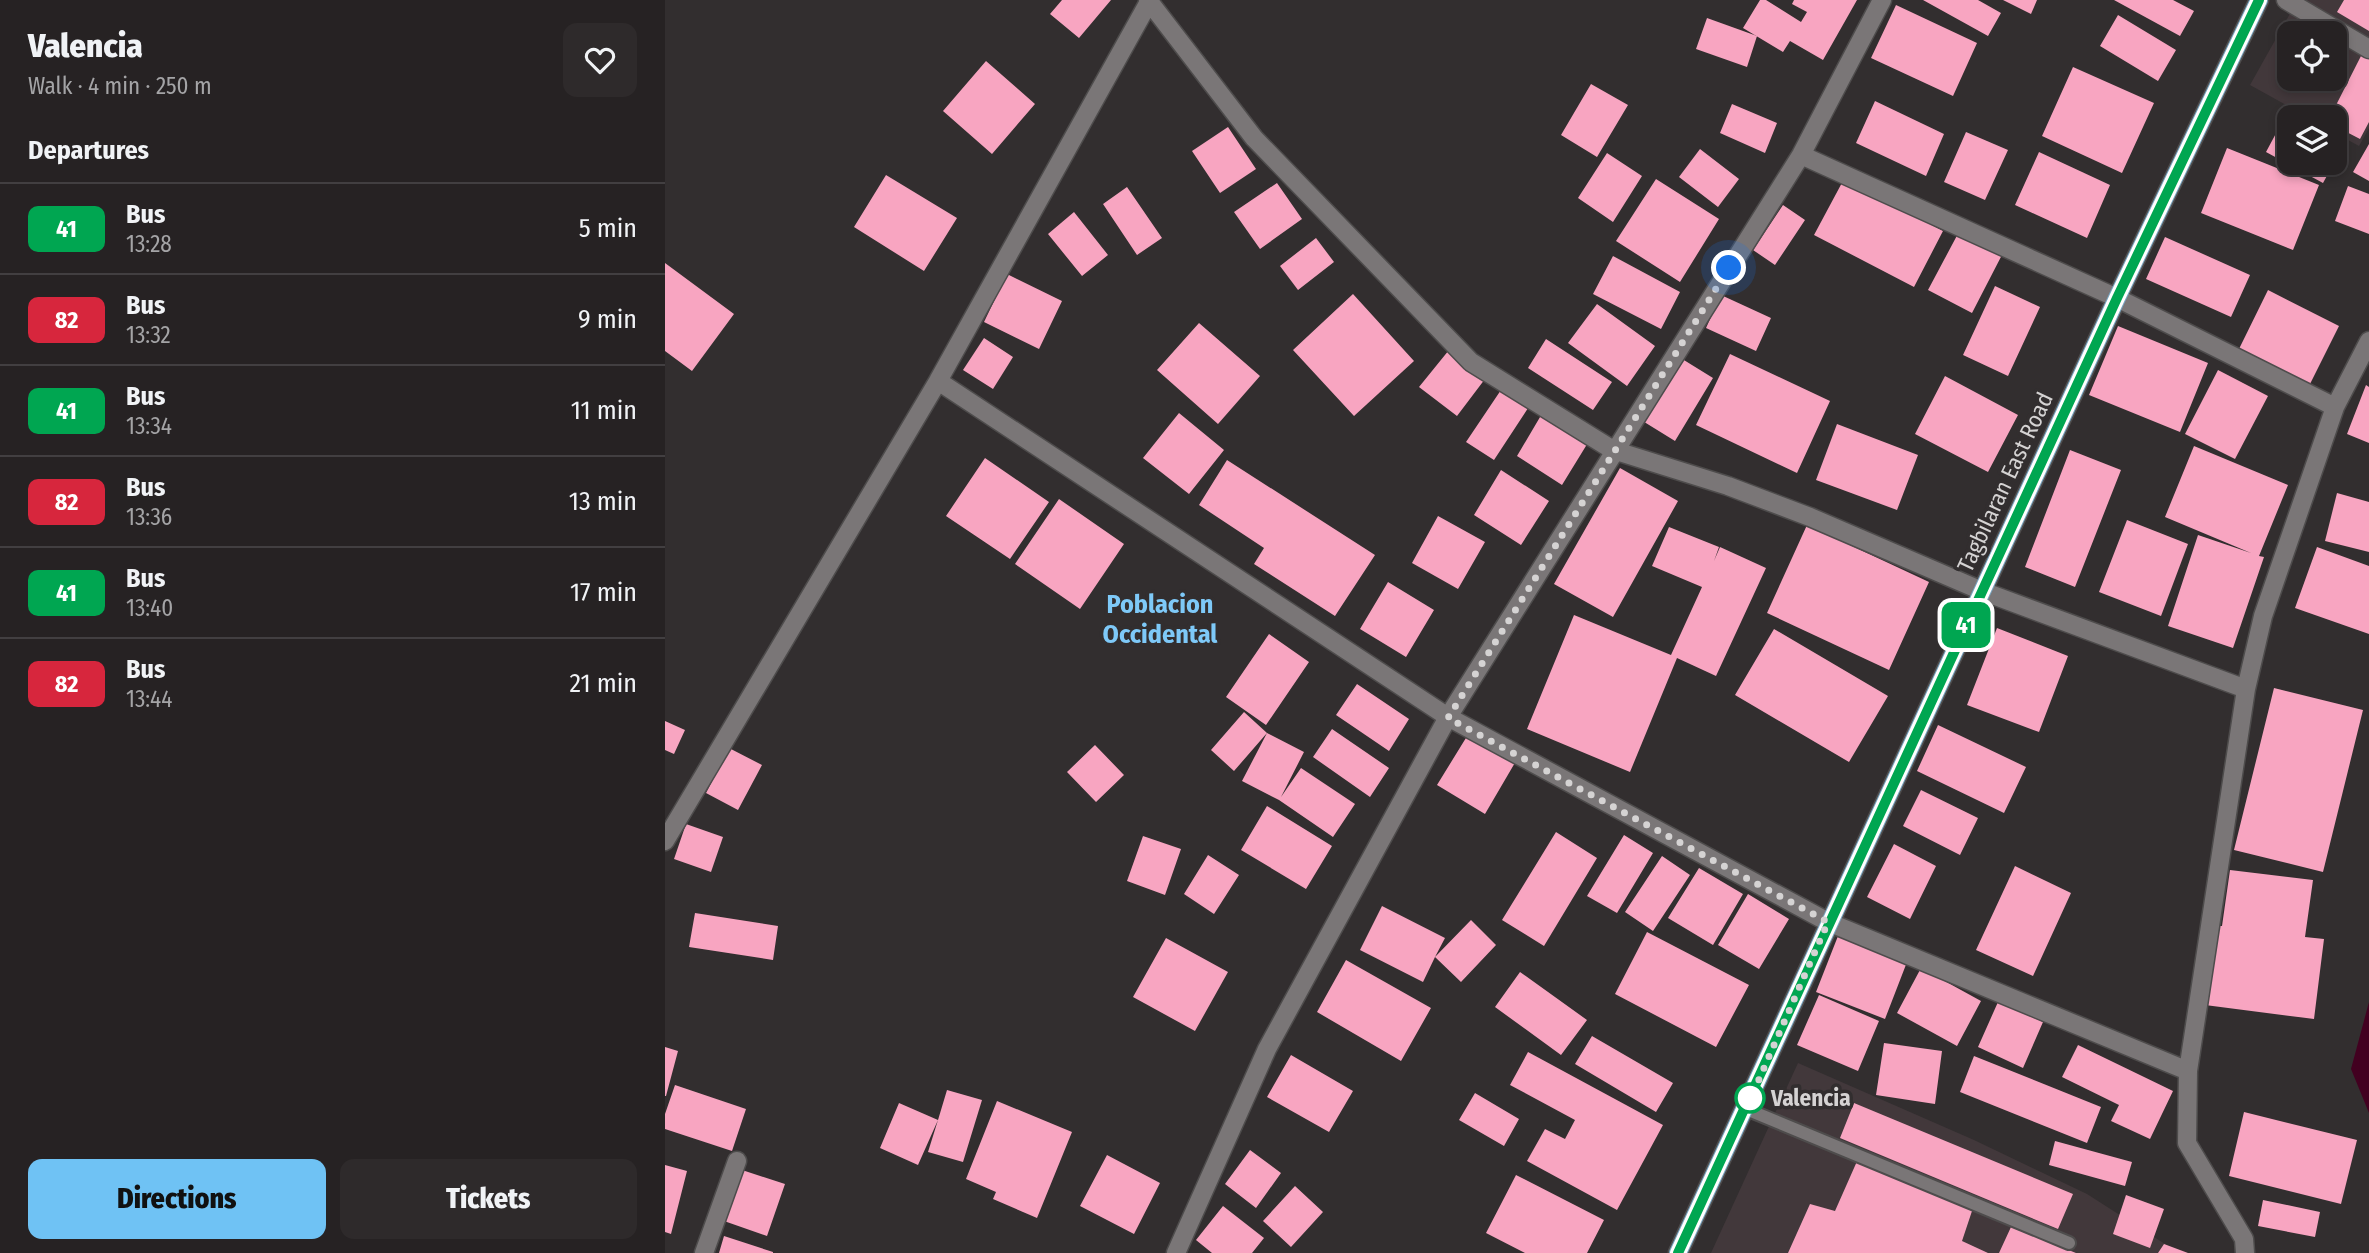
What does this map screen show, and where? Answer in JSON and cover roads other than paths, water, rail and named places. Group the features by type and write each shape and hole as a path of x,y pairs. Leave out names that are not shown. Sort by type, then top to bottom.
{"main road":[{"name":"Tagbilaran East Road","path":"1678,1253 2117,298 2259,0"}],"street":[{"path":"1176,1253 1267,1049 1448,718 1613,450 1801,155 1882,0"},
{"path":"2286,0 2369,49"},
{"path":"665,841 938,381 1149,1 1254,138 1471,362 1613,450 1728,486 1810,517 1982,591 2246,689"},
{"path":"1801,155 2117,298 2335,407"},
{"path":"2245,1253 2244,1239 2187,1143 2188,1071 2246,689 2263,616 2335,407 2369,341"},
{"path":"938,381 1448,718 1828,922 2188,1071"},
{"path":"704,1253 737,1161"}],"lane":[{"path":"1746,1109 2069,1244"}],"place":[{"name":"Valencia","path":"1750,1098"}],"district":[{"name":"Poblacion Occidental","path":"1160,619"}]}
